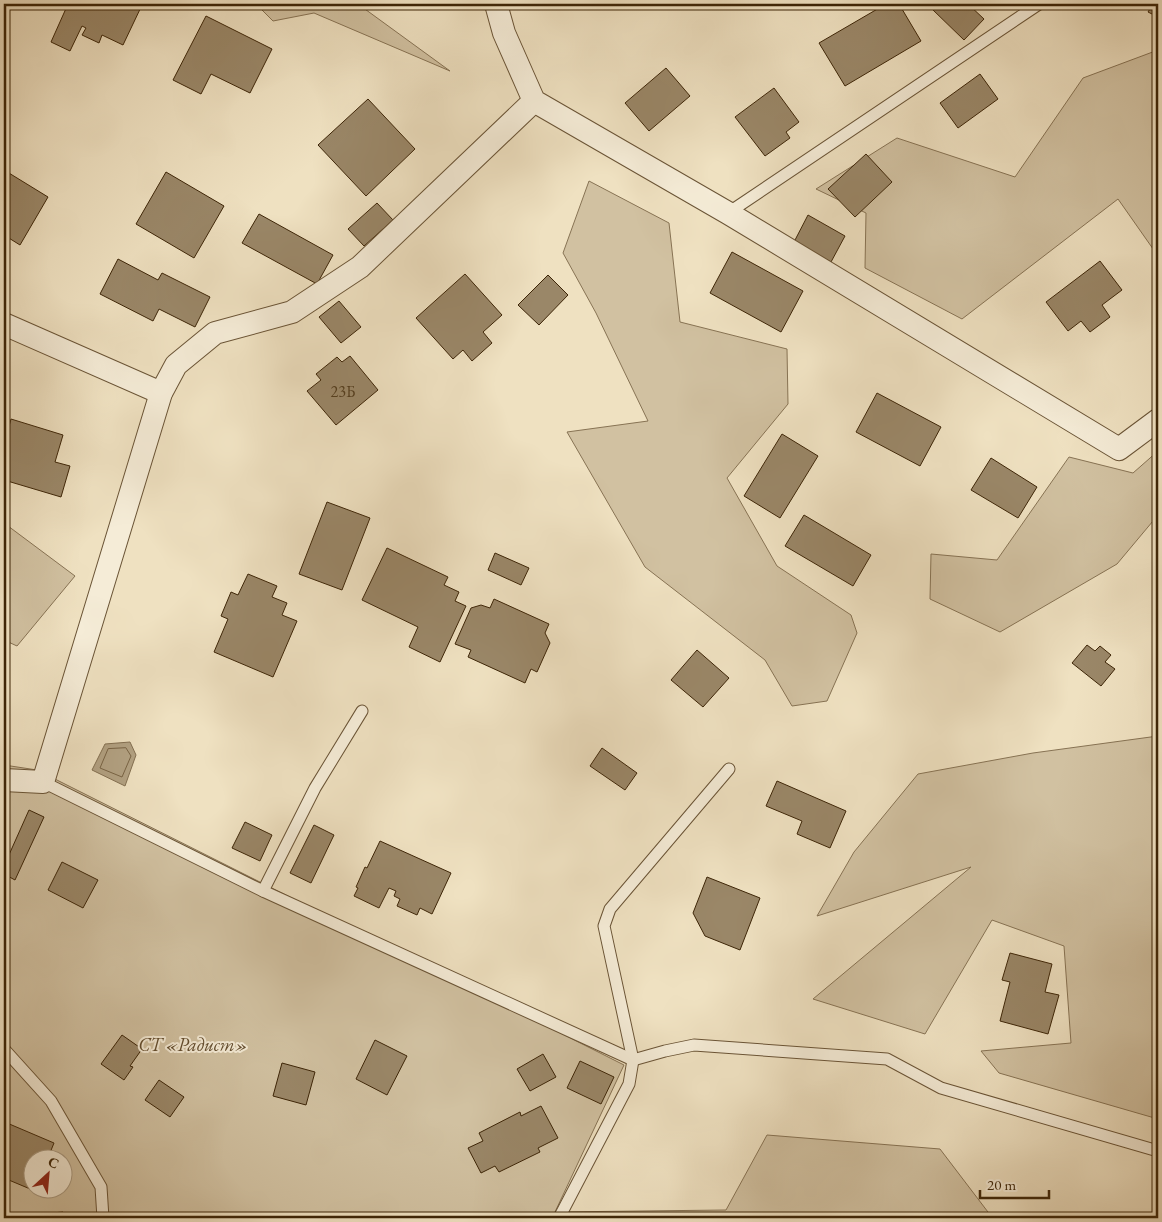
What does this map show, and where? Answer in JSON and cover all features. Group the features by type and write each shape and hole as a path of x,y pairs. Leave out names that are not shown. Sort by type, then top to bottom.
{"street":[{"path":"496,4 504,33 534,101 728,213 1119,449 1158,420"},
{"path":"4,780 43,782 161,394 176,365 215,333 292,312 360,267 534,101"},
{"path":"4,324 161,394"}],"lane":[{"path":"728,213 1039,4"},
{"path":"263,891 315,788 362,711"},
{"path":"559,1218 629,1084 633,1060 604,926 610,909 729,769"},
{"path":"43,782 263,891 633,1060 694,1045 886,1059 941,1088 1158,1151"},
{"path":"4,1049 51,1101 101,1188 103,1218"}],"green space":[{"path":"256,4 358,4 450,71 314,13 273,21"},
{"path":"1158,50 1158,256 1118,199 962,319 865,268 866,213 816,189 897,138 1015,177 1083,78"},
{"path":"589,181 669,223 680,322 787,349 788,404 727,478 777,566 851,615 857,633 827,701 792,706 765,660 645,567 567,432 648,421 596,313 563,253"},
{"path":"1158,451 1158,515 1117,564 1000,632 930,599 931,554 997,560 1069,457 1133,473"},
{"path":"4,523 75,576 17,646 4,640"},
{"path":"1158,736 1158,1119 999,1073 981,1051 1071,1043 1064,946 992,920 925,1034 813,999 971,867 817,916 854,852 918,774 1033,753"},
{"name":"СТ «Радист»","path":"4,765 37,770 624,1065 555,1212 726,1210 767,1135 940,1149 991,1216 905,1213 902,1218 4,1218"}],"water":[{"path":"130,742 136,755 125,786 92,770 105,744"}],"building":[{"path":"68,4 142,5 123,45 102,35 99,43 82,35 86,28 82,26 70,51 51,42"},
{"path":"886,4 899,4 921,41 845,86 819,43"},
{"path":"937,4 968,4 984,19 964,40 932,9"},
{"path":"1153,4 1158,4 1158,17 1148,12"},
{"path":"206,16 272,49 250,93 211,74 201,94 173,80"},
{"path":"666,68 690,96 649,131 625,103"},
{"path":"980,74 998,99 958,128 940,103"},
{"path":"774,88 799,122 786,132 790,138 765,156 735,117"},
{"path":"368,99 415,149 366,196 318,145"},
{"path":"866,154 892,182 855,217 828,189"},
{"path":"4,170 48,197 20,245 4,235"},
{"path":"166,172 224,206 194,258 136,224"},
{"path":"377,203 393,220 364,246 348,229"},
{"path":"259,214 333,255 317,284 242,243"},
{"path":"808,215 845,236 831,262 794,242"},
{"path":"732,252 803,291 781,332 710,293"},
{"path":"118,259 158,280 162,273 210,297 195,327 159,309 153,321 100,294"},
{"path":"1100,261 1122,290 1102,305 1110,317 1090,332 1081,321 1068,331 1046,302"},
{"path":"465,274 502,315 483,332 492,343 472,361 463,350 453,359 416,318"},
{"path":"548,275 568,295 539,325 518,305"},
{"path":"339,301 361,327 341,343 319,317"},
{"path":"350,356 378,390 336,425 307,391 321,380 316,374 337,357 342,362"},
{"path":"877,393 941,427 920,466 856,432"},
{"path":"11,419 63,435 55,462 70,466 61,497 4,480 4,445"},
{"path":"782,434 818,456 780,518 744,496"},
{"path":"991,458 1037,487 1018,518 971,490"},
{"path":"327,502 370,518 342,590 299,574"},
{"path":"804,515 871,555 853,586 785,546"},
{"path":"387,548 448,577 444,585 459,592 455,601 466,606 440,662 409,647 418,627 362,600"},
{"path":"495,553 529,568 521,585 488,570"},
{"path":"248,574 277,586 272,597 287,603 282,615 297,621 273,677 214,652 228,619 221,616 231,592 238,595"},
{"path":"494,599 549,624 545,633 550,643 537,672 531,669 525,683 468,657 471,650 455,644 471,608 481,605 490,608"},
{"path":"1087,645 1095,651 1100,646 1111,655 1105,662 1115,669 1101,686 1072,663"},
{"path":"697,650 729,678 703,707 671,680"},
{"path":"602,748 637,773 625,790 590,766"},
{"path":"777,781 846,811 830,848 797,834 802,821 766,806"},
{"path":"29,810 44,817 15,880 4,874 4,866"},
{"path":"245,822 272,835 260,861 232,848"},
{"path":"314,825 334,835 311,883 290,873"},
{"path":"380,841 451,873 432,914 420,908 417,915 397,906 400,899 394,896 396,891 389,888 379,908 354,896 365,867 367,868"},
{"path":"62,862 98,880 83,908 48,890"},
{"path":"707,877 760,898 740,950 705,936 693,913"},
{"path":"1010,953 1052,964 1045,992 1059,995 1048,1034 1000,1021 1010,982 1002,980"},
{"path":"122,1035 142,1049 130,1066 133,1067 124,1080 101,1064"},
{"path":"375,1040 407,1056 387,1095 356,1079"},
{"path":"543,1054 556,1077 530,1091 517,1069"},
{"path":"580,1061 614,1077 601,1104 567,1088"},
{"path":"282,1063 315,1072 306,1105 273,1096"},
{"path":"159,1080 184,1097 170,1117 145,1100"},
{"path":"541,1106 558,1138 538,1148 540,1152 499,1172 495,1166 481,1173 468,1148 483,1141 479,1133 520,1112 521,1116"},
{"path":"7,1123 54,1143 51,1150 22,1150 22,1186 4,1178 4,1132"},
{"path":"63,1212 63,1216 82,1215 83,1218 41,1218 41,1214"}]}
